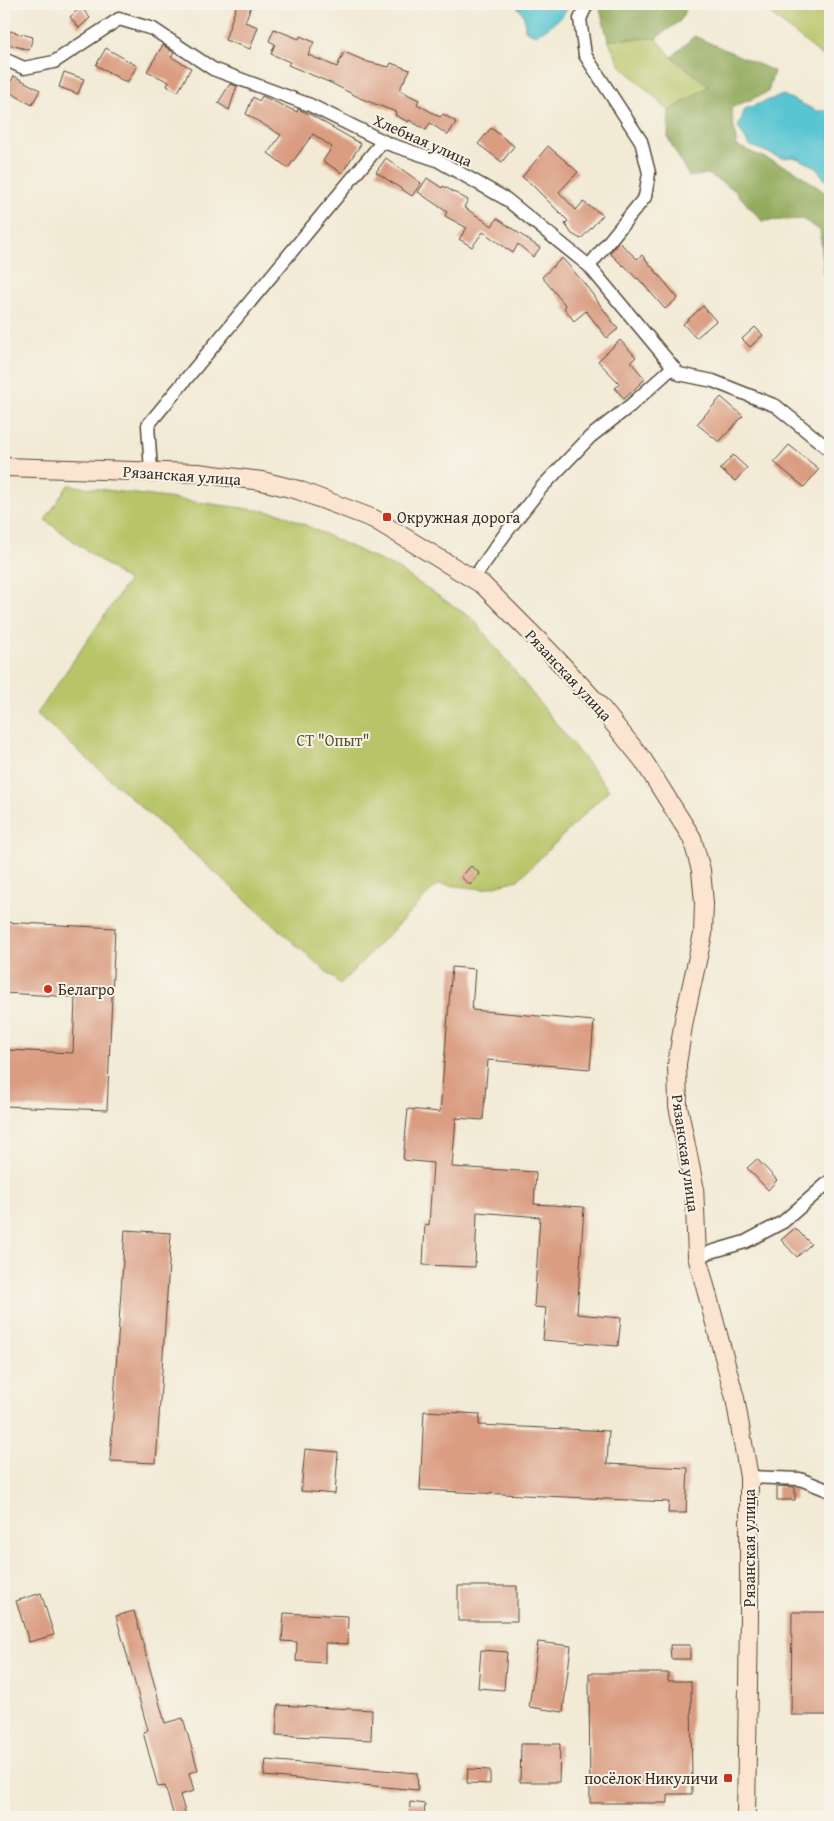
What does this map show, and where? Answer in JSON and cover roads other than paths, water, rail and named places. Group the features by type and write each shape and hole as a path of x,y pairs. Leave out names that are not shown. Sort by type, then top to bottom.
{"street":[{"path":"587,4 580,19 585,55 641,141 649,173 645,197 589,266"},
{"name":"Хлебная улица","path":"4,59 24,68 54,62 119,19 153,29 213,70 310,105 383,141 437,160 506,199 589,266 679,374 713,380 776,406 830,450"},
{"path":"151,471 148,425 383,141"},
{"path":"473,579 505,534 548,482 590,437 631,405 673,367"},
{"name":"Рязанская улица","path":"4,467 198,472 262,481 298,490 374,520 487,588 598,704 643,760 692,838 701,870 704,903 703,934 684,1020 677,1064 678,1106 694,1185 697,1256 735,1398 748,1477 749,1616 746,1817"},
{"path":"697,1256 745,1242 783,1222 830,1181"},
{"path":"748,1477 800,1479 830,1491"}],"water":[{"path":"515,4 570,4 564,14 555,22 535,35 525,30 524,15"},
{"path":"783,95 817,111 830,111 830,186 815,166 794,157 781,158 749,145 738,127 745,109"}],"place":[{"name":"Окружная дорога","path":"387,517"},
{"name":"Белагро","path":"48,989"},
{"name":"посёлок Никуличи","path":"728,1778"}],"park label":[{"name":"СТ \"Опыт\"","path":"333,740"}]}
